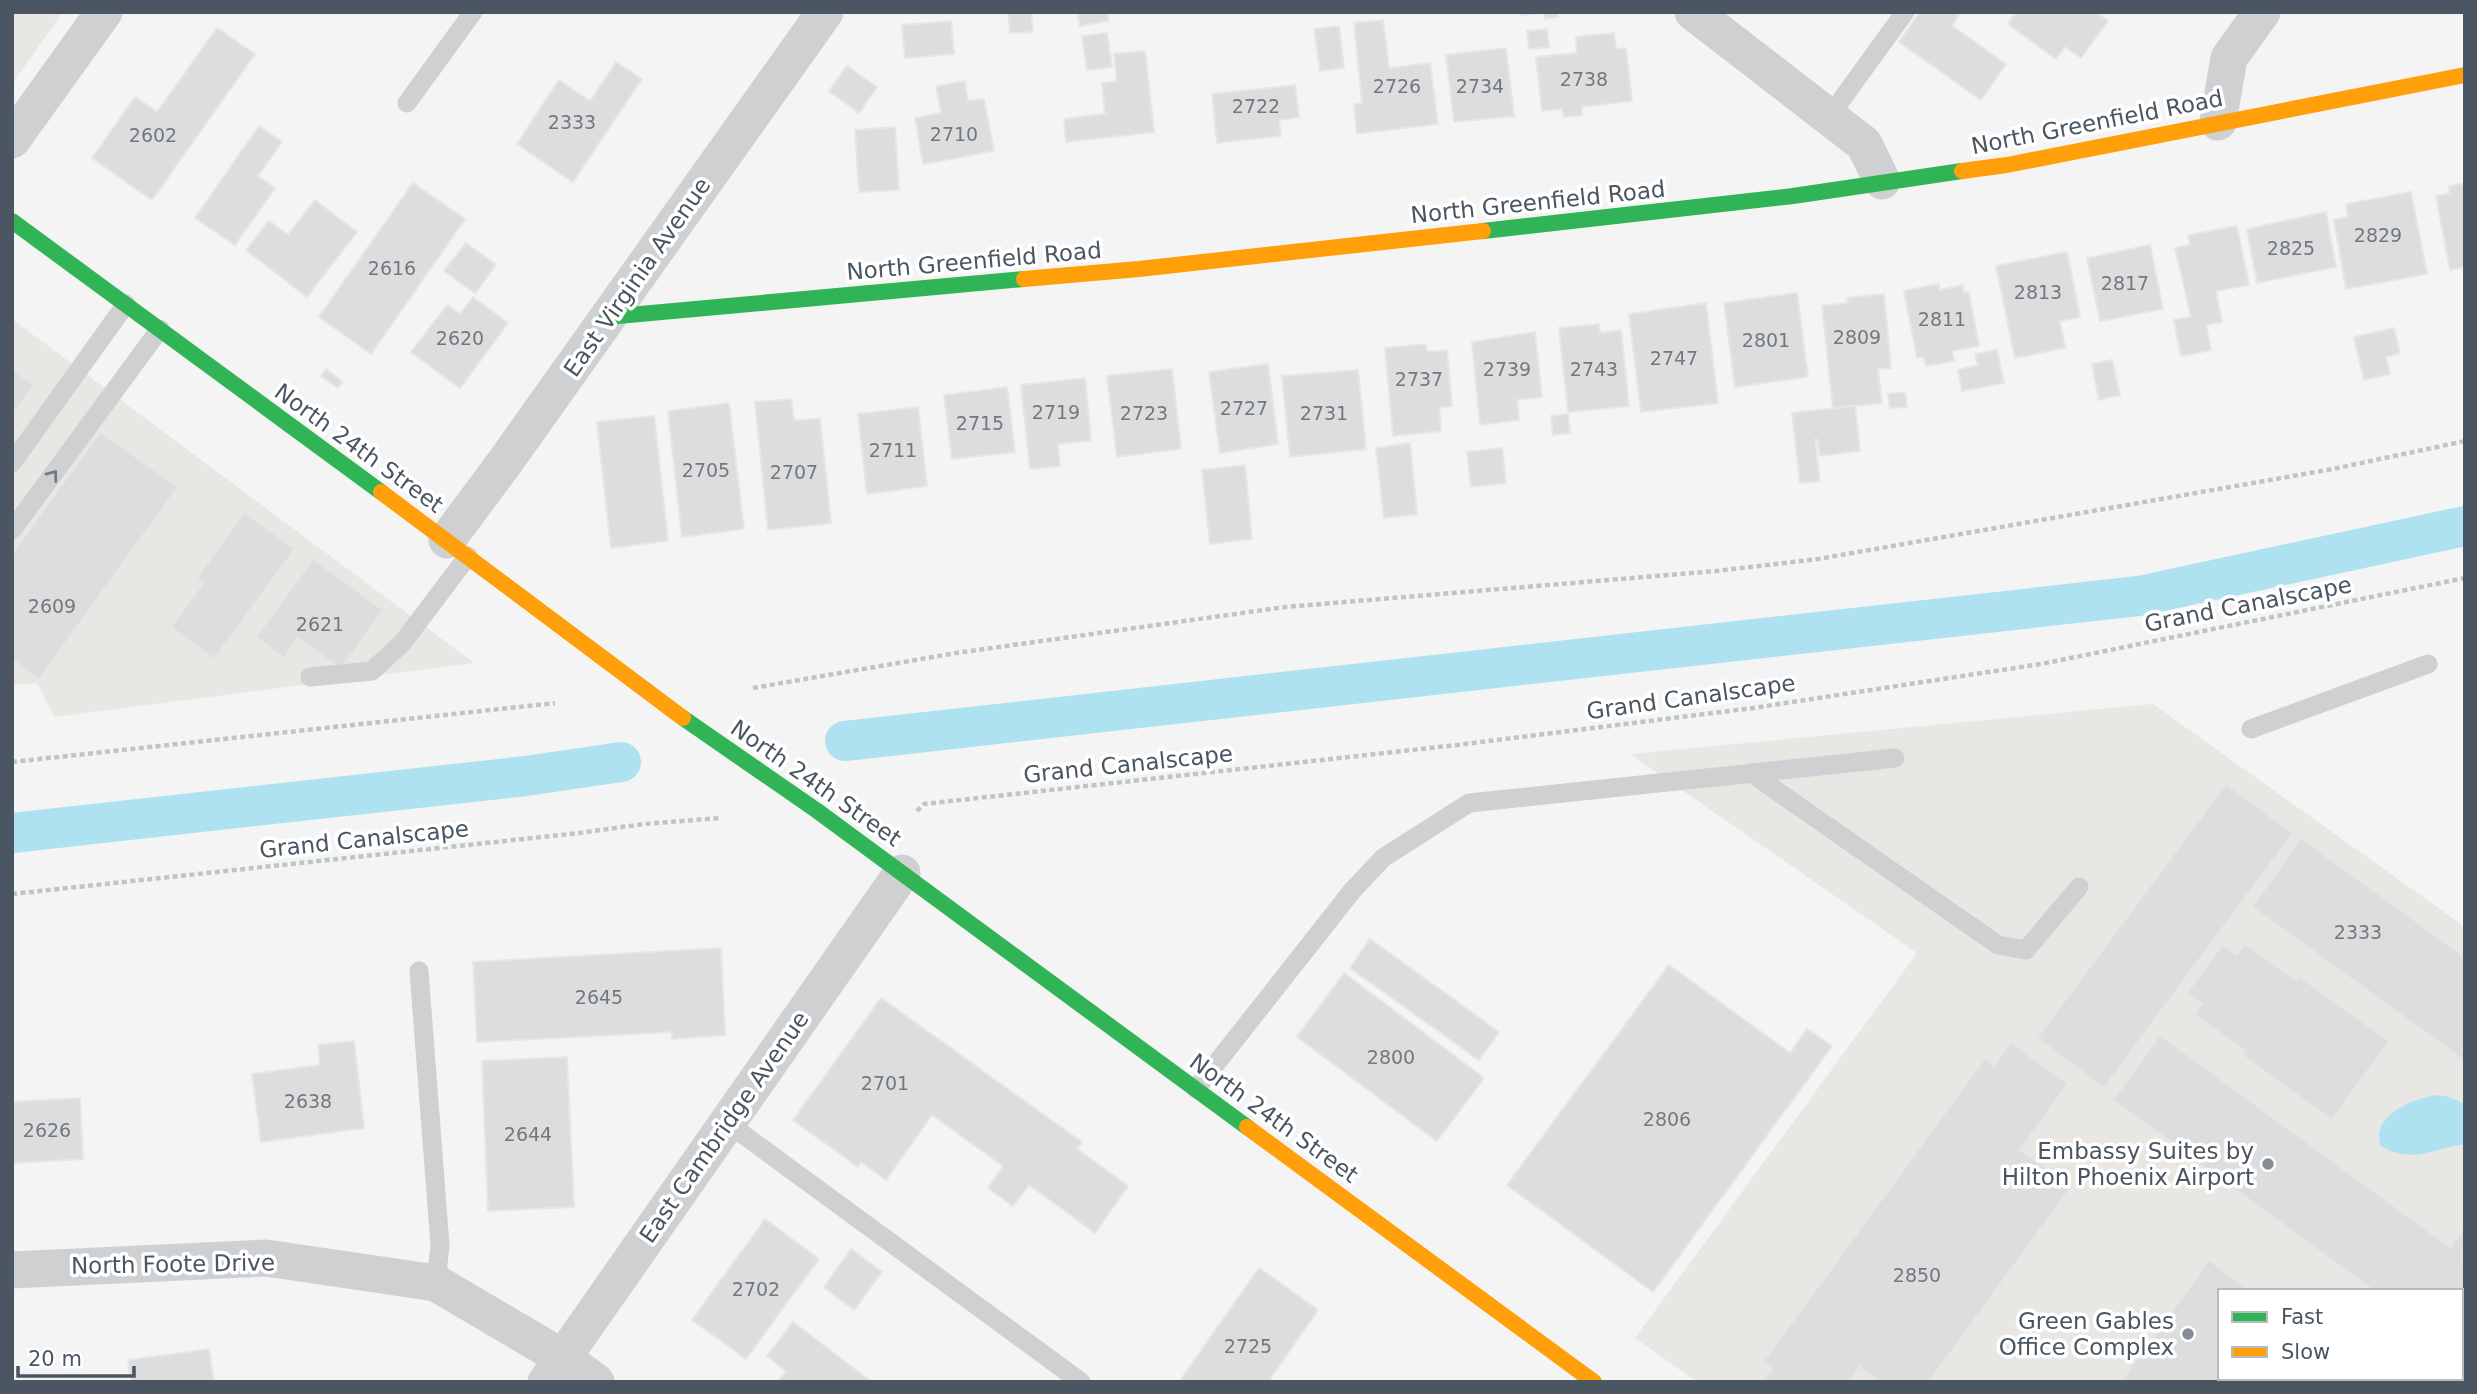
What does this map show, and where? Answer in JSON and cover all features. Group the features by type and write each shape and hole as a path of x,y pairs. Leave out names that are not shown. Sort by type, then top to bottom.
{"main road":[{"name":"North Greenfield Road","path":"607,317 1153,267 1793,196 2007,165 2465,75"},
{"name":"North 24th Street","path":"12,220 684,718 816,810 1594,1382"}],"street":[{"path":"12,140 104,12"},
{"name":"East Virginia Avenue","path":"458,548 607,317 825,12"},
{"path":"1693,12 1864,144 1882,181"},
{"path":"2218,122 2230,58 2262,12"},
{"name":"East Cambridge Avenue","path":"555,1370 902,873"},
{"name":"North Foote Drive","path":"12,1270 267,1258 436,1283 555,1370 596,1382"}],"lane":[{"path":"407,103 473,12"},
{"path":"1829,117 1905,12"},
{"path":"12,463 126,304"},
{"path":"12,530 160,329"},
{"path":"310,677 372,671 403,642 458,548"},
{"path":"2251,729 2428,664"},
{"path":"1196,1089 1352,891 1383,858 1468,803 1895,758"},
{"path":"1751,773 1998,946 2026,950 2079,887"},
{"path":"419,971 440,1245 436,1283"},
{"path":"726,1122 1081,1382"}],"path":[{"path":"753,688 956,653 1285,607 1716,572 1818,559 2307,474 2465,441"},
{"name":"Grand Canalscape","path":"917,811 924,804 1457,745 1754,708 2041,664 2465,578"},
{"path":"12,762 555,703"},
{"name":"Grand Canalscape","path":"12,894 720,818"}],"shaded area":[{"path":"12,12 63,12 12,84"},
{"path":"12,319 474,663 54,717 37,683 12,685"},
{"path":"2153,704 2465,927 2465,1382 1697,1382 1635,1338 1917,953 1630,754"}],"water":[{"path":"2437,1095 2465,1104 2465,1144 2413,1155 2392,1152 2381,1146 2379,1135 2388,1117 2417,1100"}],"building":[{"path":"1008,12 1031,12 1033,32 1010,33"},
{"path":"1077,12 1107,12 1109,21 1080,26"},
{"path":"1521,12 1557,12 1558,17 1545,19 1543,13 1521,15"},
{"path":"1920,12 1960,12 1952,26 2006,64 1981,100 1899,42"},
{"path":"2016,12 2096,12 2108,21 2081,58 2065,47 2056,59 2008,24"},
{"path":"1383,20 1389,68 1430,63 1438,124 1357,134 1354,104 1362,103 1354,23"},
{"path":"951,21 954,54 905,58 902,25"},
{"path":"1339,26 1344,68 1320,71 1314,29"},
{"path":"217,28 255,54 152,200 92,158 135,97 157,112"},
{"path":"1547,29 1549,47 1529,49 1527,31"},
{"path":"1107,33 1112,67 1087,70 1082,36"},
{"path":"1614,33 1616,49 1626,48 1632,101 1582,107 1582,115 1564,117 1562,109 1542,111 1536,57 1577,53 1576,37"},
{"path":"1506,48 1514,116 1454,122 1446,55"},
{"path":"1145,51 1154,132 1066,142 1064,119 1105,114 1102,83 1117,81 1114,54"},
{"path":"616,62 642,79 573,182 517,144 559,80 590,101"},
{"path":"847,66 877,87 859,113 829,91"},
{"path":"965,81 968,101 984,99 994,151 923,164 915,118 941,113 936,86"},
{"path":"1295,85 1299,117 1279,120 1281,136 1217,143 1212,94"},
{"path":"259,126 282,142 258,176 275,188 235,245 195,218"},
{"path":"895,127 899,190 859,192 855,130"},
{"path":"413,183 465,219 371,354 319,317"},
{"path":"2465,183 2465,267 2450,270 2436,196 2450,193 2449,186"},
{"path":"2411,192 2427,274 2346,289 2334,220 2348,217 2346,204"},
{"path":"315,200 357,232 307,297 246,250 269,221 288,235"},
{"path":"2326,212 2336,267 2257,283 2247,229"},
{"path":"2237,226 2249,285 2216,291 2222,322 2206,325 2211,350 2181,356 2174,320 2191,317 2175,248 2190,245 2188,235"},
{"path":"466,243 496,265 475,293 444,271"},
{"path":"2150,245 2163,309 2100,321 2087,258"},
{"path":"2067,252 2080,317 2060,321 2065,348 2015,358 1996,266"},
{"path":"1939,284 1939,290 1963,285 1964,293 1969,292 1979,346 1952,351 1954,361 1926,366 1924,357 1917,358 1904,291"},
{"path":"1797,293 1808,377 1735,387 1724,303"},
{"path":"1884,294 1891,368 1878,369 1882,403 1833,408 1822,306 1848,303 1847,298"},
{"path":"473,297 508,323 460,388 411,352 447,305 460,314"},
{"path":"1706,303 1718,403 1641,412 1629,314"},
{"path":"1599,324 1600,333 1621,330 1629,406 1568,412 1559,328"},
{"path":"2394,328 2400,353 2386,357 2390,374 2364,380 2354,337"},
{"path":"1535,332 1542,397 1517,400 1519,420 1480,425 1472,342"},
{"path":"1426,344 1427,352 1447,350 1452,406 1439,408 1441,431 1393,436 1385,348"},
{"path":"1997,350 2004,383 1962,391 1958,370 1978,365 1975,354"},
{"path":"2112,360 2120,395 2099,400 2092,364"},
{"path":"1268,364 1278,444 1220,453 1209,372"},
{"path":"12,369 34,385 12,415"},
{"path":"326,369 343,382 338,388 321,376"},
{"path":"1172,369 1181,449 1117,457 1107,376"},
{"path":"1358,370 1366,449 1290,457 1282,376"},
{"path":"1085,378 1091,440 1058,444 1060,466 1030,469 1021,385"},
{"path":"1007,387 1015,452 952,459 944,395"},
{"path":"1905,392 1907,407 1890,408 1888,394"},
{"path":"791,399 794,421 820,418 831,523 768,530 755,402"},
{"path":"729,403 744,529 682,537 668,411"},
{"path":"1855,406 1860,451 1820,456 1815,439 1820,481 1800,483 1792,413"},
{"path":"918,407 927,486 867,494 858,414"},
{"path":"1568,414 1570,433 1553,435 1551,416"},
{"path":"654,416 668,541 611,548 597,422"},
{"path":"100,432 178,487 39,679 12,659 12,554"},
{"path":"1410,443 1417,514 1384,518 1376,448"},
{"path":"1502,448 1506,483 1471,487 1467,452"},
{"path":"1245,465 1252,539 1210,544 1202,470"},
{"path":"244,512 295,549 214,659 171,627 203,583 197,578"},
{"path":"313,559 383,610 341,669 298,638 284,658 256,637"},
{"path":"2226,784 2293,833 2104,1088 2037,1038"},
{"path":"2301,838 2465,957 2465,1061 2252,907"},
{"path":"1370,939 1499,1032 1479,1060 1350,968"},
{"path":"2245,944 2296,980 2299,976 2389,1041 2332,1120 2242,1055 2245,1051 2194,1014 2202,1003 2187,993 2222,945 2237,955"},
{"path":"721,948 725,1035 672,1039 672,1032 477,1042 473,962"},
{"path":"1669,965 1790,1053 1807,1029 1832,1046 1653,1292 1507,1185"},
{"path":"1344,973 1484,1078 1437,1141 1297,1037"},
{"path":"881,998 1082,1142 1077,1149 1128,1186 1095,1233 1029,1185 1013,1206 988,1188 1003,1166 932,1115 886,1180 861,1162 858,1167 793,1120"},
{"name":"Embassy Suites by Hilton Phoenix Airport","path":"2160,1035 2450,1247 2465,1227 2465,1251 2462,1256 2465,1258 2465,1321 2463,1289 2371,1289 2113,1100"},
{"path":"354,1041 364,1128 261,1142 252,1074 320,1065 318,1045"},
{"path":"2011,1042 2068,1084 2020,1150 2071,1187 1929,1382 1880,1382 1860,1367 1849,1382 1762,1382 1772,1369 1763,1362 1985,1058 1994,1065"},
{"path":"567,1057 574,1207 488,1211 482,1061"},
{"path":"80,1098 83,1159 12,1163 12,1102"},
{"path":"765,1219 819,1259 746,1359 692,1320"},
{"path":"851,1249 882,1272 854,1310 824,1287"},
{"name":"Green Gables Office Complex","path":"2209,1260 2248,1289 2218,1289 2218,1380 2377,1382 2121,1382"},
{"path":"1259,1268 1318,1310 1268,1382 1179,1382"},
{"path":"793,1322 872,1382 778,1382 786,1371 767,1356"},
{"path":"209,1349 214,1382 131,1382 128,1360"}],"waterway":[{"path":"845,741 2139,596 2465,526"},
{"path":"12,833 526,776 621,762"}],"traffic: fast":[{"path":"1483,231 1793,196 1962,171"},
{"path":"12,221 381,492"},
{"path":"607,317 1024,279"},
{"path":"683,718 816,810 1247,1127"}],"traffic: slow":[{"path":"1962,171 2007,165 2465,75"},
{"path":"1024,279 1483,231"},
{"path":"381,492 683,718"},
{"path":"1247,1127 1594,1382"}],"place":[{"name":"Embassy Suites by Hilton Phoenix Airport","path":"2268,1164"},
{"name":"Green Gables Office Complex","path":"2188,1334"}]}
